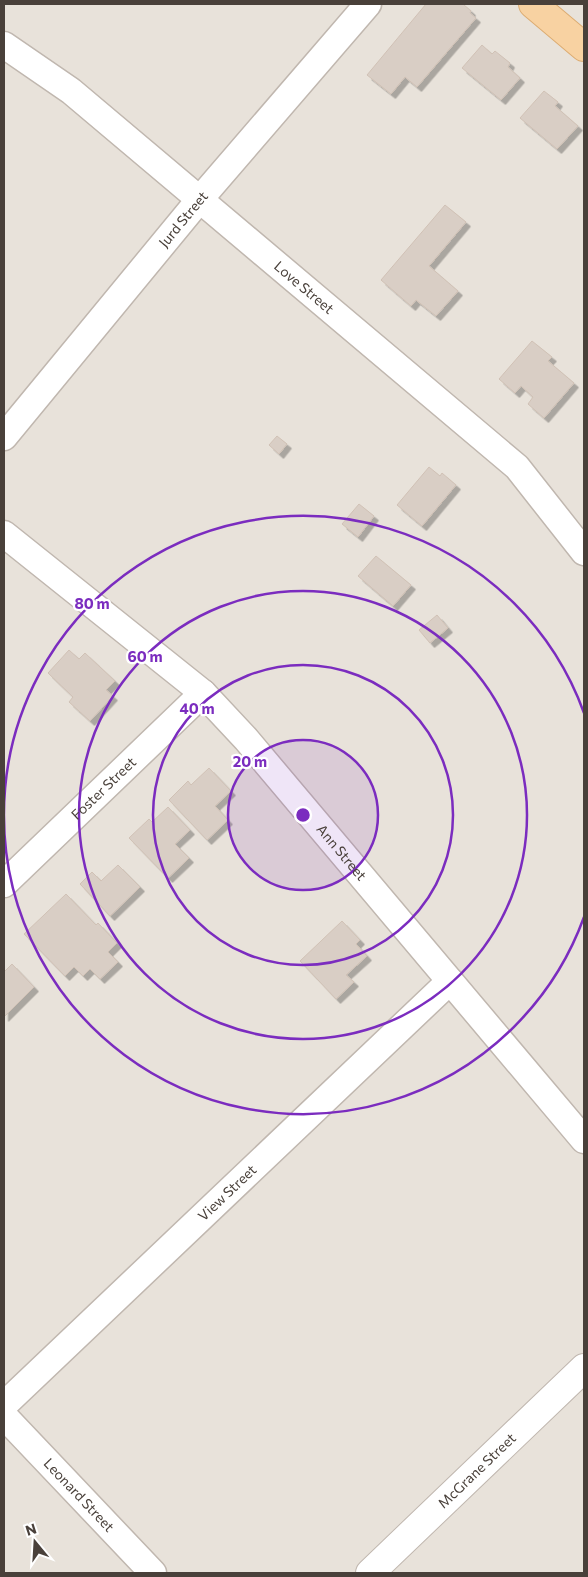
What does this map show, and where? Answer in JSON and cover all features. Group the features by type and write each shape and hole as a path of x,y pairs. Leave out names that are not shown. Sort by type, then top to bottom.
{"main road":[{"path":"533,4 584,47"}],"street":[{"name":"Jurd Street","path":"4,437 200,200 368,4"},
{"name":"Love Street","path":"4,45 71,91 517,467 584,552"},
{"name":"Ann Street","path":"4,534 203,693 246,738 584,1140"},
{"name":"Foster Street","path":"4,884 203,693"},
{"name":"View Street","path":"4,1405 450,982"},
{"name":"McGrane Street","path":"370,1573 584,1368"},
{"name":"Leonard Street","path":"4,1416 153,1573"}],"shaded area":[{"path":"4,4 584,4 584,1573 4,1573"}],"building":[{"path":"426,4 463,4 476,18 417,87 405,77 391,94 367,75"},
{"path":"482,45 492,54 495,51 510,63 508,67 520,78 501,100 462,68"},
{"path":"544,91 558,102 555,106 578,126 557,149 520,118"},
{"path":"445,205 466,222 429,266 458,291 436,316 416,300 411,306 381,280"},
{"path":"532,341 552,357 548,361 574,383 544,418 528,404 533,397 521,386 515,393 499,379"},
{"path":"277,436 287,444 279,454 269,445"},
{"path":"429,467 440,476 442,473 456,485 422,526 397,505"},
{"path":"359,504 374,516 358,537 342,524"},
{"path":"376,556 411,585 393,606 358,576"},
{"path":"437,615 448,628 430,643 419,630"},
{"path":"69,650 79,659 85,653 115,681 106,690 113,696 90,721 69,702 73,697 48,673"},
{"path":"209,768 231,791 215,806 228,820 207,840 169,800 188,781 191,785"},
{"path":"168,807 190,830 175,844 189,858 168,878 129,838 149,819 152,822"},
{"path":"118,865 140,887 110,916 80,884 92,872 101,881"},
{"path":"66,894 96,925 98,923 117,943 108,952 118,962 100,979 90,969 83,976 74,967 65,976 24,934"},
{"path":"342,921 360,940 356,944 367,956 346,975 354,982 336,999 300,961"},
{"path":"12,964 34,987 4,1017 4,972"}]}
